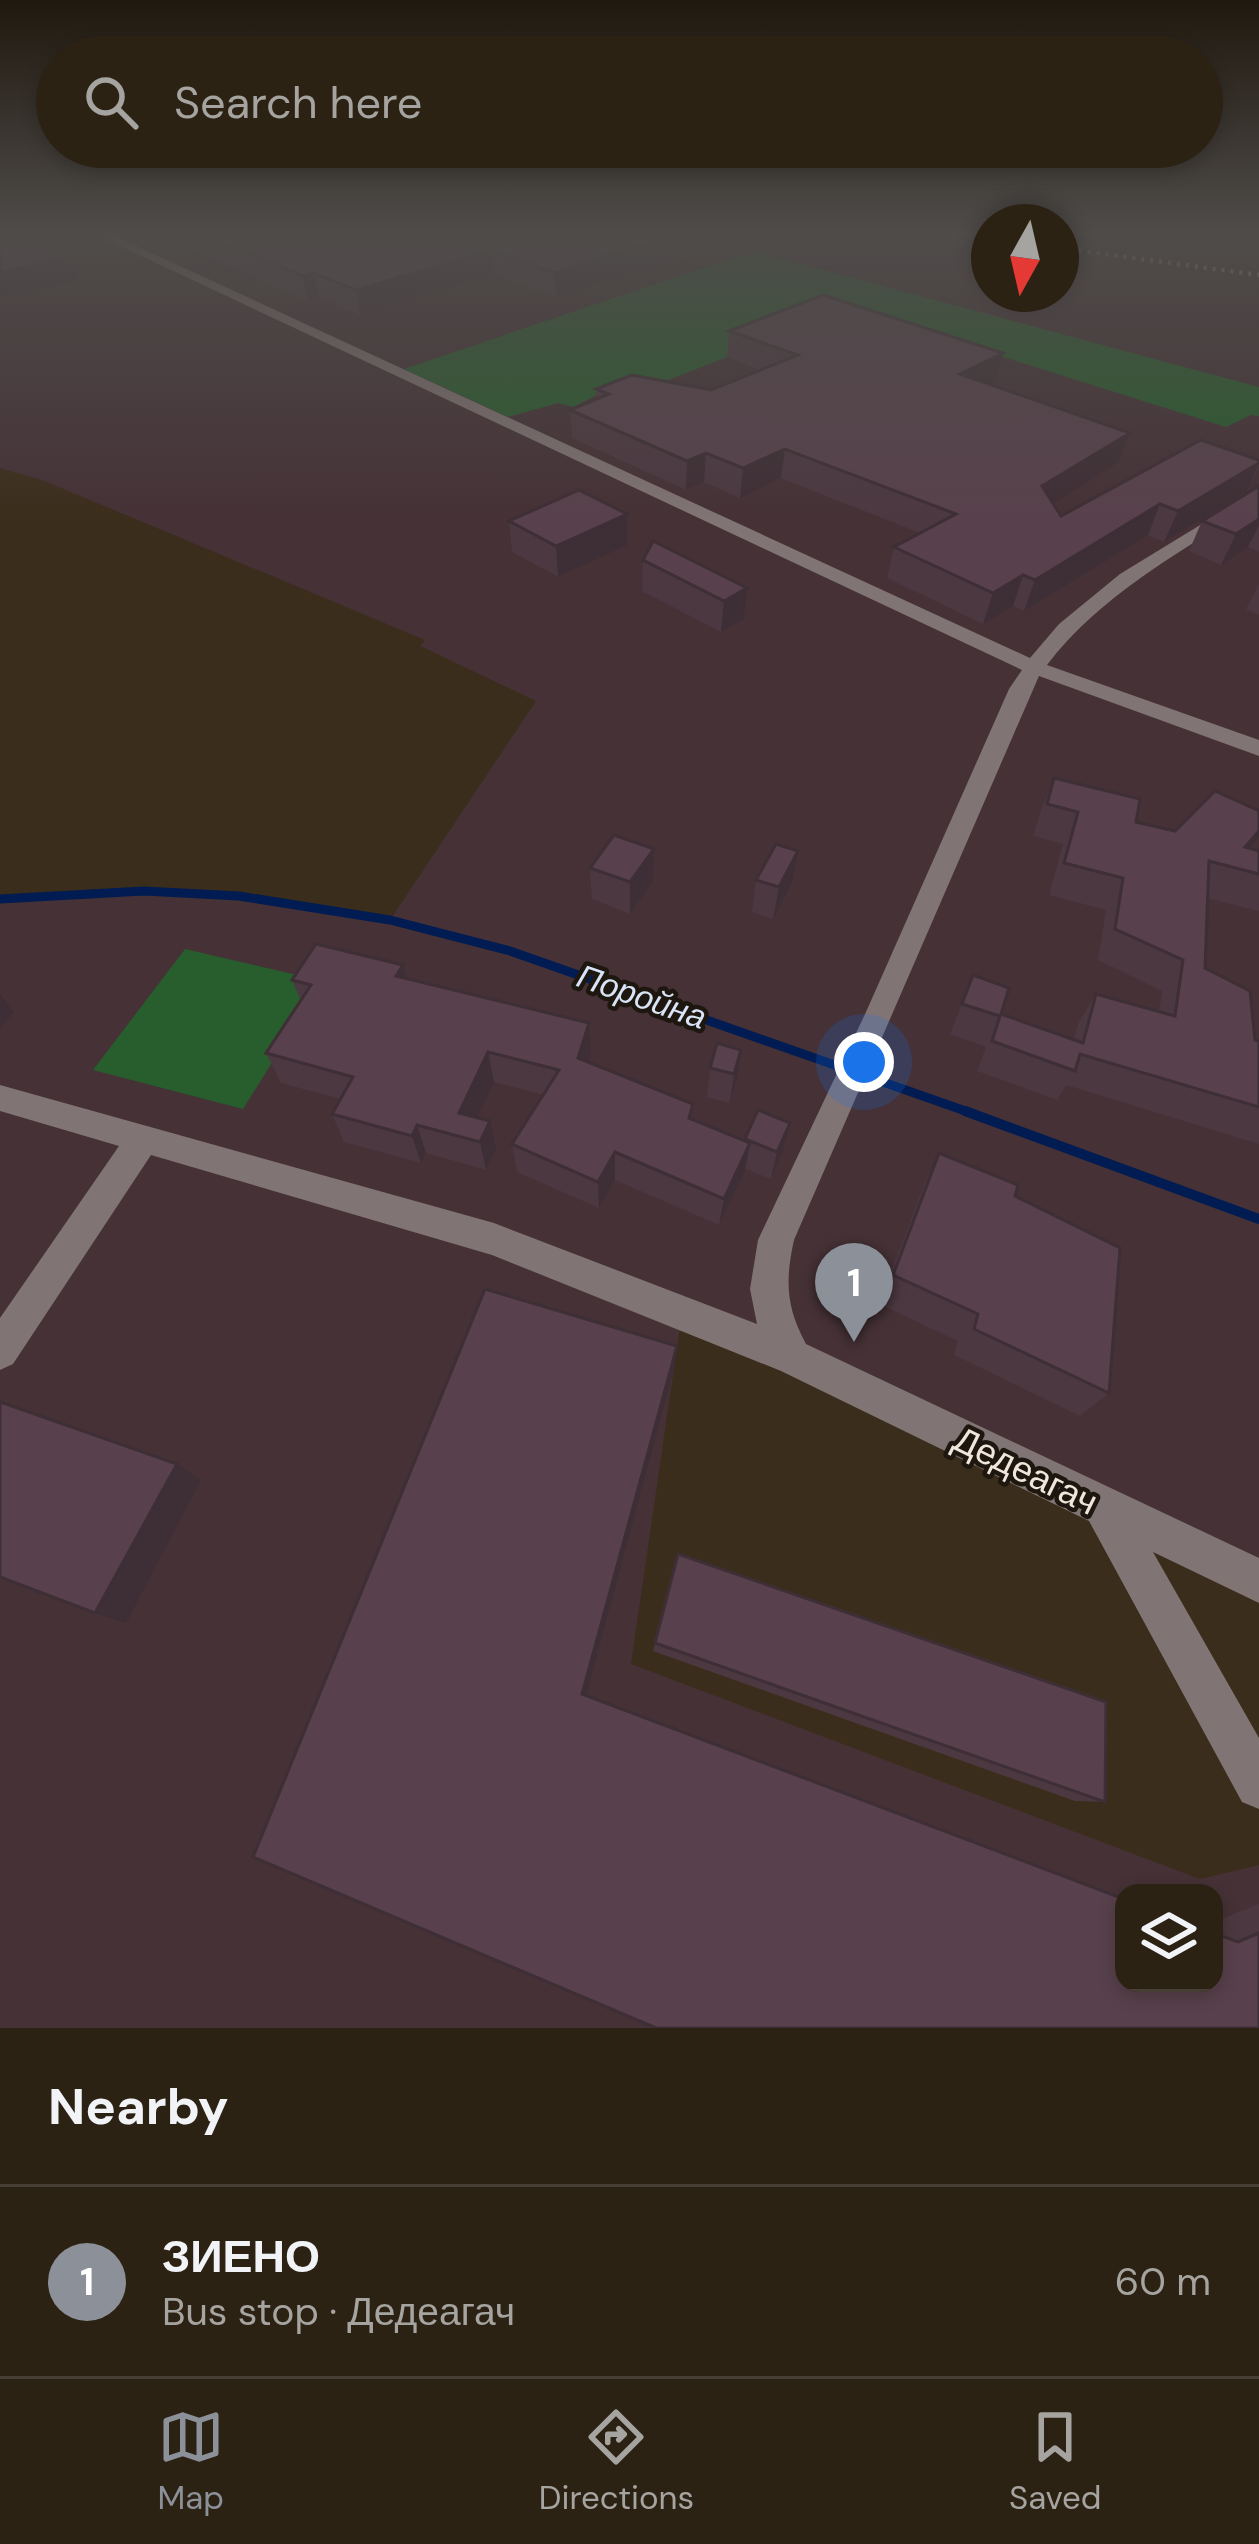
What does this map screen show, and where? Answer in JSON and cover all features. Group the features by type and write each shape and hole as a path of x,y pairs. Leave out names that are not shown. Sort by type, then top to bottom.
{"street":[{"path":"311,332 1033,667 1179,716 1259,749"},
{"path":"793,1358 768,1312 767,1276 776,1240 1033,667 1086,609 1259,494"},
{"name":"Дедеагач","path":"0,1098 494,1239 793,1358 1259,1582"},
{"path":"0,1351 143,1139"},
{"path":"1105,1509 1259,1785"}],"shaded area":[{"path":"0,332 1259,332 1259,1581 682,1313 631,1664 1200,1879 1259,1865 1259,2028 0,2028 0,899 144,891 239,896 390,920 536,701 420,646 425,640 42,480 0,468"}],"green space":[{"path":"514,332 792,332 630,395 605,391 573,407 558,403 508,417 404,369"},
{"path":"923,332 1053,332 1259,387 1259,416 1226,427"},
{"path":"185,949 323,981 243,1109 93,1070"}],"building":[{"path":"731,332 937,332 1003,353 960,374 1130,433 1042,486 1061,516 1201,440 1259,463 1178,511 1160,504 1035,580 1023,575 993,593 894,547 956,514 785,449 743,468 706,453 687,461 570,410 609,394 596,389 632,375 711,390 798,355"},
{"path":"1259,486 1259,519 1236,534 1202,521"},
{"path":"579,490 627,514 556,546 509,521"},
{"path":"653,541 747,588 724,601 643,560"},
{"path":"1054,778 1140,799 1136,822 1175,831 1215,791 1259,811 1259,831 1245,847 1259,851 1259,874 1209,861 1205,968 1250,991 1255,1040 1259,1041 1259,1107 1080,1054 1075,1071 992,1041 1000,1016 962,1004 973,975 1009,988 1001,1014 1083,1043 1096,994 1175,1016 1183,960 1115,929 1123,878 1064,863 1078,812 1047,804"},
{"path":"614,835 654,849 630,882 590,868"},
{"path":"776,844 798,851 779,887 756,880"},
{"path":"316,944 403,965 396,976 589,1023 578,1058 693,1104 689,1118 750,1143 724,1199 615,1152 598,1182 512,1144 559,1070 488,1052 459,1113 490,1121 480,1142 417,1125 412,1136 332,1114 353,1077 266,1053 311,985 292,980"},
{"path":"717,1043 741,1050 734,1074 710,1068"},
{"path":"758,1110 790,1123 777,1152 745,1139"},
{"path":"939,1153 1018,1185 1015,1196 1120,1248 1109,1393 974,1329 978,1314 893,1275"},
{"path":"485,1289 677,1346 582,1694 1115,1896 1115,1992 1223,1992 1223,1936 1238,1942 1259,1933 1259,2028 656,2028 253,1857"},
{"path":"0,1402 177,1464 95,1613 0,1577"},
{"path":"678,1554 1106,1702 1105,1802 655,1643"}],"waterway":[{"name":"Поройна","path":"0,899 144,891 239,896 390,920 510,951 974,1114"},
{"name":"Поройна","path":"965,1111 1259,1219"}],"place":[{"name":"ЗИЕНО","path":"854,1342"}]}
